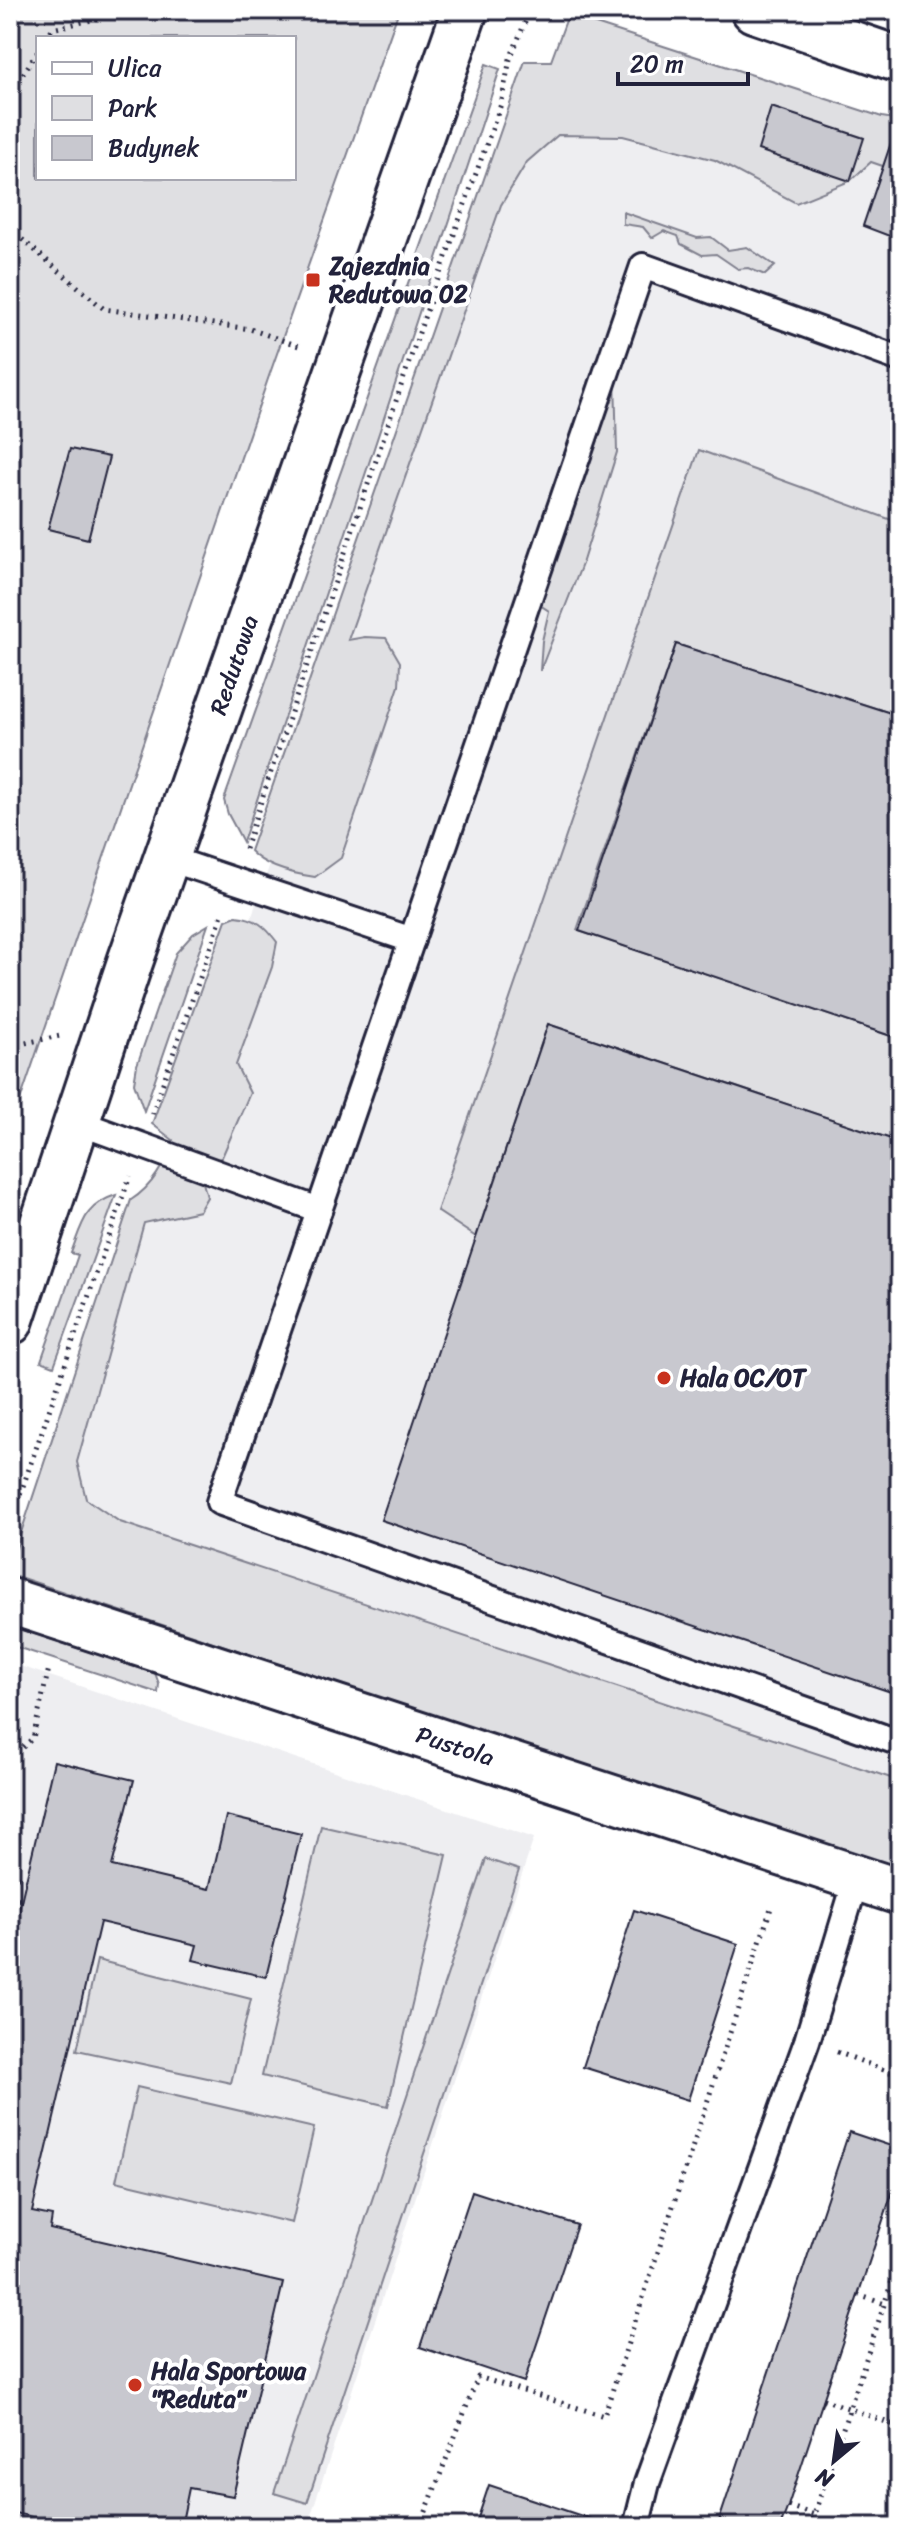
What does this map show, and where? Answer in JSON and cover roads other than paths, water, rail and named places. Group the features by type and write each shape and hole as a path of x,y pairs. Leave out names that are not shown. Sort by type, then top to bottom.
{"street":[{"name":"Redutowa","path":"10,1322 167,858 465,10"},
{"path":"754,10 900,60"},
{"name":"Pustola","path":"10,1601 900,1892"}],"lane":[{"path":"900,359 643,266 219,1502 900,1743"},
{"path":"167,858 412,940"},
{"path":"77,1122 319,1210"},
{"path":"636,2527 647,2483 807,2041 857,1877"}],"place":[{"name":"Zajezdnia Redutowa 02","path":"313,280"},
{"name":"Hala OC/OT","path":"664,1378"},
{"name":"Hala Sportowa \"Reduta\"","path":"135,2385"}]}
